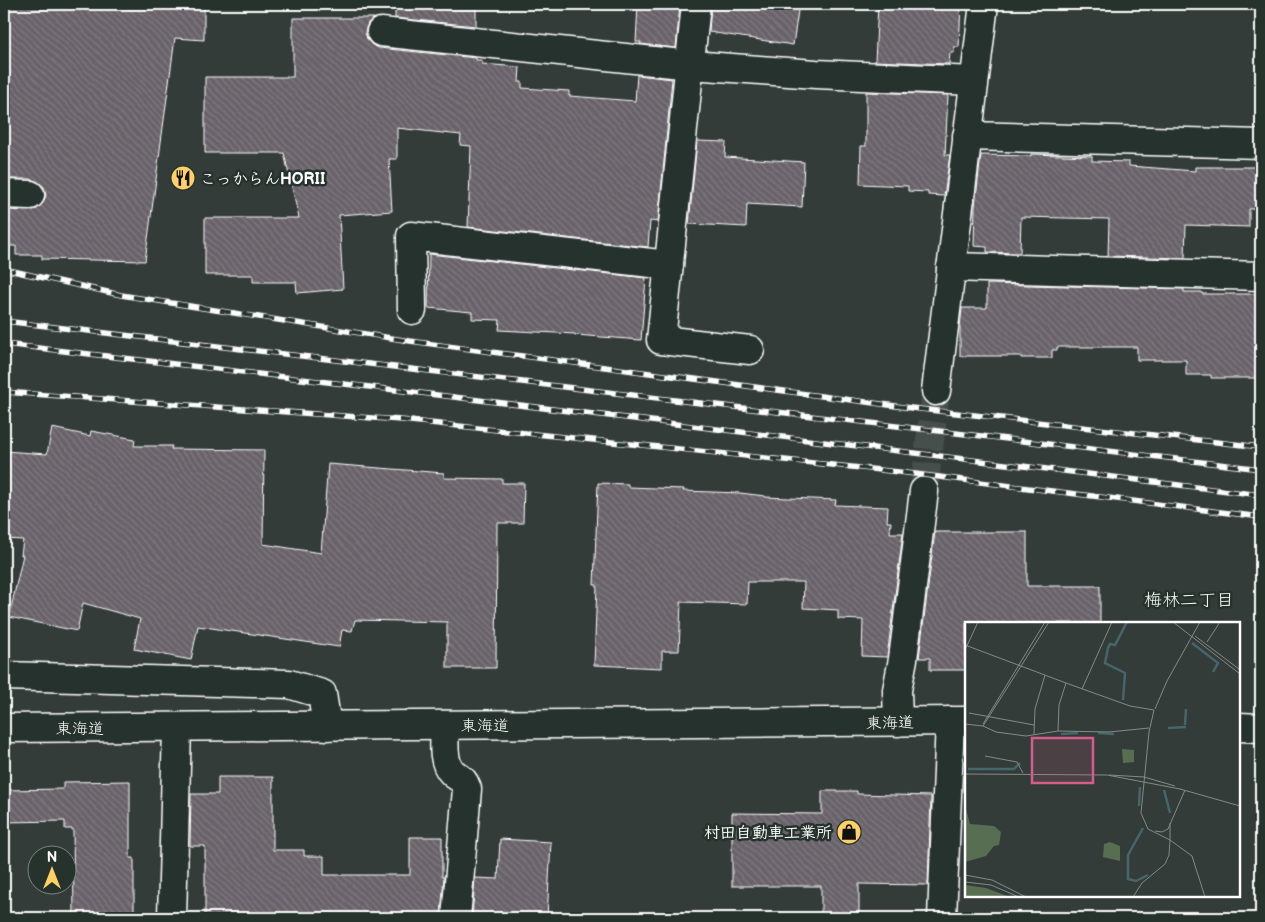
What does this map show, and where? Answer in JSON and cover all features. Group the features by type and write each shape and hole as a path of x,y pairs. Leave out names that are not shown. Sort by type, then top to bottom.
{"main road":[{"path":"696,4 661,340 750,350"},
{"path":"936,391 984,4"},
{"path":"382,32 691,65 816,74 974,80"},
{"path":"967,136 1261,144"},
{"path":"4,194 30,195"},
{"path":"412,310 411,236 669,265"},
{"path":"951,267 1261,276"},
{"path":"898,722 896,690 903,659 924,491"},
{"path":"4,676 289,684 322,694 327,726"},
{"path":"942,918 958,721"},
{"name":"東海道","path":"4,728 958,721"},
{"path":"445,725 446,760 452,772 463,779 467,789 456,918"},
{"path":"172,918 177,727"},
{"path":"1240,727 1261,728"}],"building":[{"path":"4,4 204,4 204,40 175,38 145,261 42,259 42,255 16,255 16,246 4,246 4,210 29,211 37,209 43,203 46,195 44,187 31,179 4,179"},
{"path":"395,4 476,4 476,26 395,18"},
{"path":"638,4 680,4 676,48 636,42"},
{"path":"711,4 799,4 793,45 709,32"},
{"path":"878,4 961,4 959,47 954,47 954,53 950,53 949,64 875,61"},
{"path":"293,18 374,18 368,23 365,31 367,39 372,45 379,48 476,58 476,60 482,60 482,64 520,67 519,82 522,82 522,88 569,91 569,96 635,101 637,75 672,79 658,222 650,221 648,247 468,227 471,146 460,145 461,135 397,128 397,159 389,159 392,211 339,215 343,289 297,293 296,282 253,282 253,275 205,275 205,218 299,218 284,153 205,153 205,77 293,77"},
{"path":"866,92 948,95 945,155 950,155 944,196 928,195 928,192 908,191 908,186 860,184 861,146 866,146"},
{"path":"697,141 726,142 725,157 804,162 802,207 747,204 746,227 689,224"},
{"path":"1031,154 1092,156 1092,161 1129,162 1129,166 1195,171 1195,167 1261,167 1261,209 1249,209 1249,227 1186,225 1185,258 1108,256 1109,219 1021,217 1020,253 987,252 987,247 974,246 975,206 981,155 1031,156"},
{"path":"429,254 646,278 641,340 499,330 500,320 472,319 472,312 428,308"},
{"path":"987,284 1184,289 1184,292 1202,292 1202,294 1261,294 1261,326 1257,326 1256,378 1211,378 1211,375 1186,375 1186,360 1137,360 1137,347 1057,347 1057,350 1052,350 1052,358 960,356 962,308 987,308"},
{"path":"52,428 90,436 91,431 135,439 134,446 172,446 171,449 264,450 263,544 321,553 328,464 444,473 444,478 502,479 502,483 524,483 523,523 497,523 496,668 447,668 447,622 355,620 352,631 342,630 339,647 198,626 191,660 134,649 140,619 83,603 77,631 9,617 23,555 21,555 23,540 4,539 4,451 47,454"},
{"path":"598,483 628,484 628,487 684,489 683,491 740,493 765,497 836,500 835,505 888,507 887,522 891,522 890,533 903,533 887,657 862,656 863,620 838,619 838,610 803,608 804,582 748,582 747,604 681,602 679,651 662,651 662,668 594,665 597,585 594,585"},
{"path":"935,532 1027,532 1027,586 1100,586 1100,622 965,622 965,670 930,670 930,658 919,658"},
{"path":"218,777 273,777 273,850 304,850 304,856 324,856 324,875 410,875 410,837 442,837 442,877 444,877 441,918 205,918 205,846 190,846 191,794 218,794"},
{"path":"130,781 130,858 134,858 134,918 74,918 74,894 78,894 78,844 73,844 73,829 65,829 65,821 4,822 4,790 63,789 63,782"},
{"path":"822,791 857,791 857,794 931,796 928,885 859,884 859,918 821,918 821,886 732,886 732,813 822,814"},
{"path":"500,839 551,842 547,918 472,918 475,878 498,879"}],"tunnel":[{"path":"924,491 936,391"}],"railway":[{"path":"4,269 121,295 410,341 911,408 1261,447"},
{"path":"4,321 1261,469"},
{"path":"4,344 1261,495"},
{"path":"4,392 401,420 899,472 1261,517"}],"place":[{"name":"こっからんHORII","path":"183,178"},
{"name":"村田自動車工業所","path":"849,832"}],"district":[{"name":"梅林二丁目","path":"1189,600"}]}
